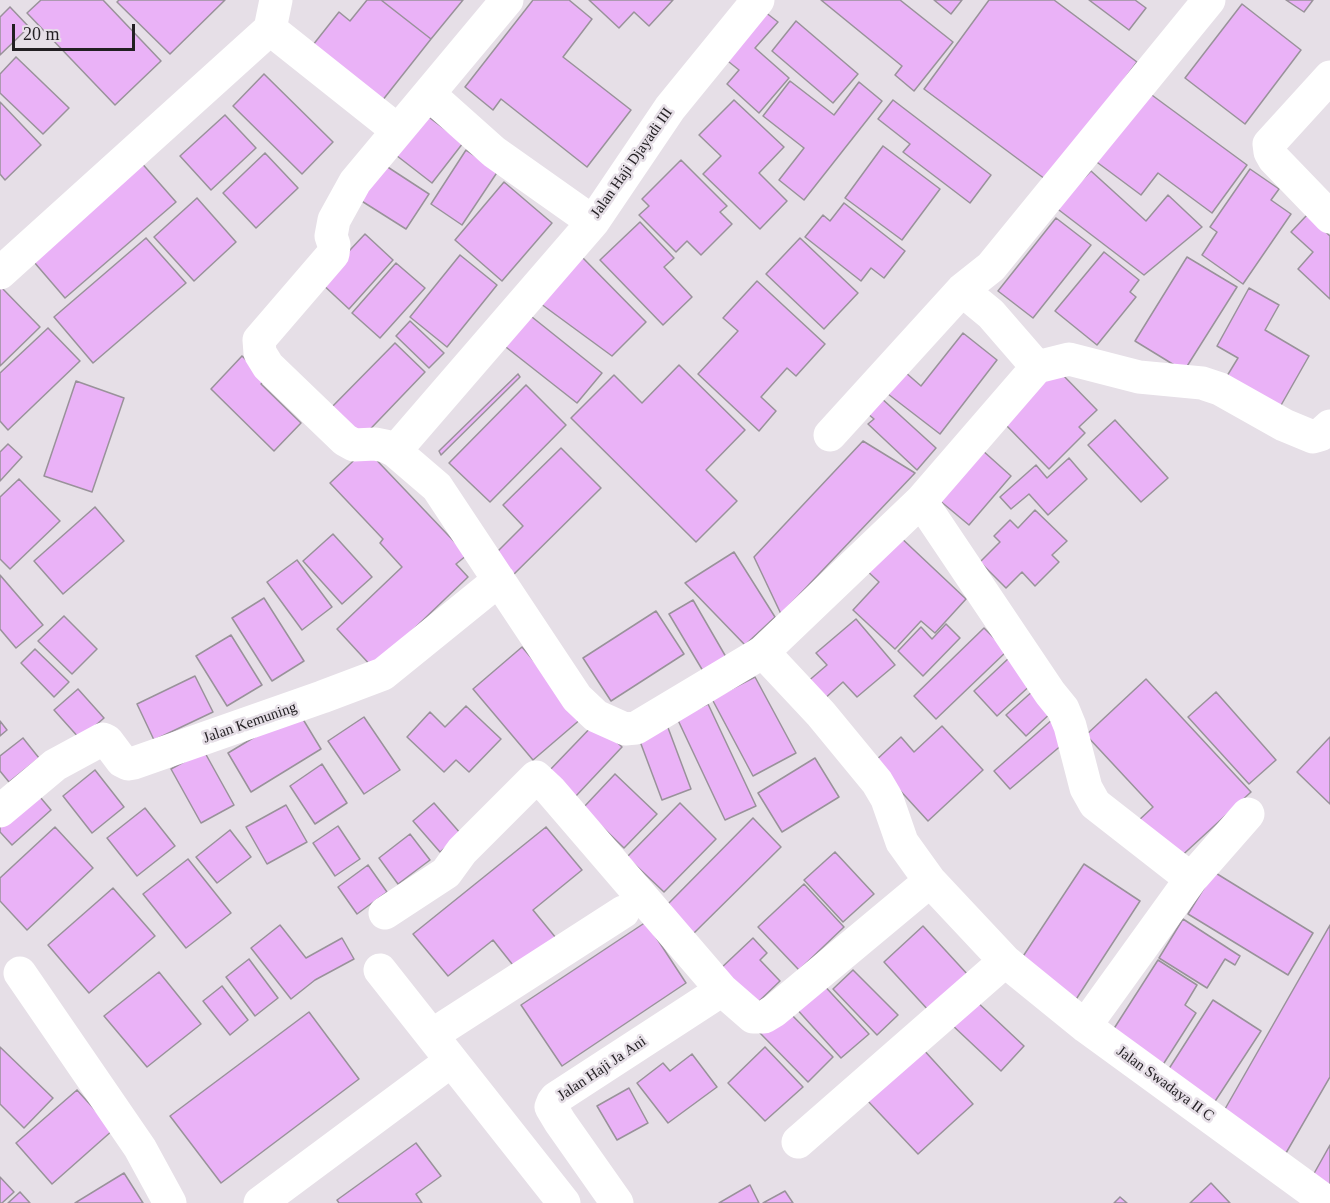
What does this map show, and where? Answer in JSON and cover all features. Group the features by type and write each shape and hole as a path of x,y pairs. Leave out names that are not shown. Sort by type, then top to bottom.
{"street":[{"path":"507,0 355,182 334,220 331,236 334,245 333,254 259,340 260,353 268,366 345,440 354,445 385,446 437,487 577,698 596,716 625,729 636,728 764,652 921,501 1037,367 1069,359 1139,378 1202,383 1221,389 1284,425 1313,437 1320,435 1330,426"},
{"name":"Jalan Haji Djayadi III","path":"429,94 494,152 593,222 670,108 758,0"},
{"path":"830,435 962,290 991,267 1209,0"},
{"path":"0,273 273,14 397,130"},
{"path":"1330,77 1269,144 1274,159 1330,217"},
{"path":"395,452 593,222"},
{"path":"962,290 991,314 1037,367"},
{"path":"921,501 1062,709 1070,726 1086,788 1095,804 1191,879"},
{"name":"Jalan Kemuning","path":"0,811 55,765 103,739 122,761 128,764 134,763 383,674 499,580"},
{"name":"Jalan Swadaya II C","path":"764,652 821,714 877,782 887,799 902,842 930,881 1005,961 1085,1026 1328,1203"},
{"path":"384,914 446,873 462,851 536,777 550,790 722,990 753,1017 764,1017 930,881"},
{"path":"1085,1026 1191,879 1248,814"},
{"path":"432,1035 623,912"},
{"path":"798,1142 1005,961"},
{"path":"380,970 564,1203"},
{"path":"20,973 140,1148 170,1203"},
{"name":"Jalan Haji Ja Ani","path":"617,1203 560,1122 551,1107 553,1102 722,990"},
{"path":"260,1203 451,1061"}],"building":[{"path":"41,0 103,0 161,61 115,105 27,13"},
{"path":"119,0 225,0 170,54 117,2"},
{"path":"367,0 381,0 431,39 378,106 309,50 339,12 350,21"},
{"path":"381,0 463,0 431,39"},
{"path":"533,0 569,0 592,19 563,57 631,110 587,167 501,99 493,110 465,87"},
{"path":"589,0 673,0 649,26 634,12 619,28"},
{"path":"821,0 900,0 953,42 914,91 895,75 902,66"},
{"path":"934,0 962,0 951,14"},
{"path":"989,0 1054,0 1137,62 1049,182 924,89"},
{"path":"1089,0 1135,0 1146,8 1129,30"},
{"path":"1286,0 1313,0 1304,12"},
{"path":"1242,4 1301,50 1245,124 1185,78"},
{"path":"756,5 778,22 755,48 789,78 759,113 727,84 739,70 724,58"},
{"path":"10,7 29,27 0,55 0,17"},
{"path":"796,21 858,74 833,103 772,51"},
{"path":"16,57 69,108 43,134 0,93 0,74"},
{"path":"264,74 333,142 302,174 233,106"},
{"path":"790,81 834,115 859,82 882,101 804,200 779,180 804,148 763,116"},
{"path":"1145,90 1247,165 1212,213 1158,173 1141,195 1094,160"},
{"path":"734,100 784,147 759,173 787,201 760,229 703,174 721,156 699,135"},
{"path":"893,100 991,175 970,203 903,152 910,144 878,119"},
{"path":"0,102 41,145 5,180 0,174"},
{"path":"422,112 463,143 432,183 392,152"},
{"path":"225,115 256,148 211,190 180,156"},
{"path":"883,146 940,189 902,240 845,198"},
{"path":"466,150 498,171 462,225 431,204"},
{"path":"265,153 298,188 256,228 223,193"},
{"path":"139,160 176,202 65,298 28,255"},
{"path":"681,160 727,206 720,212 732,224 701,255 687,241 676,252 639,215 649,206 642,199"},
{"path":"383,164 429,194 406,229 360,200"},
{"path":"1250,169 1279,189 1271,200 1291,214 1243,284 1202,255 1217,232 1210,227"},
{"path":"1091,171 1146,221 1168,195 1202,227 1144,275 1055,207"},
{"path":"504,182 552,223 502,281 455,240"},
{"path":"197,198 236,242 194,281 154,237"},
{"path":"844,203 905,251 884,278 871,268 861,281 805,237 823,215 830,221"},
{"path":"1307,215 1330,236 1330,299 1298,269 1313,252 1291,232"},
{"path":"1056,218 1091,245 1033,318 998,291"},
{"path":"640,222 674,258 664,267 692,297 663,325 600,260"},
{"path":"365,234 393,260 349,309 320,282"},
{"path":"146,238 186,283 93,363 54,317"},
{"path":"800,238 858,293 824,329 766,274"},
{"path":"1104,252 1139,280 1130,292 1136,297 1097,345 1055,311"},
{"path":"579,254 646,322 612,356 537,301"},
{"path":"460,255 497,285 447,347 410,317"},
{"path":"1187,257 1237,287 1184,371 1135,341"},
{"path":"396,263 425,288 380,338 352,313"},
{"path":"757,281 825,344 796,376 787,368 761,397 776,411 759,431 698,374 738,331 723,318"},
{"path":"0,286 40,327 0,366"},
{"path":"1249,288 1279,305 1265,330 1309,356 1280,407 1227,376 1238,358 1217,346"},
{"path":"527,313 602,373 577,403 502,344"},
{"path":"410,321 444,353 429,368 396,336"},
{"path":"48,328 80,361 8,430 0,421 0,373"},
{"path":"963,333 997,360 940,434 888,394 905,372 921,386"},
{"path":"395,343 425,372 355,445 324,415"},
{"path":"242,356 266,379 261,384 301,423 274,451 211,389"},
{"path":"679,365 745,430 706,470 737,501 696,542 571,418 614,375 642,403"},
{"path":"1057,369 1097,410 1079,427 1085,433 1049,469 1003,422"},
{"path":"518,374 520,377 441,455 439,451"},
{"path":"76,381 124,398 92,492 44,476"},
{"path":"526,385 566,425 490,502 449,463"},
{"path":"880,397 936,448 917,470 868,424 874,419 867,413"},
{"path":"1115,420 1168,478 1141,502 1088,445"},
{"path":"863,441 915,473 781,614 754,557"},
{"path":"8,444 22,457 0,481 0,452"},
{"path":"561,448 601,488 508,580 488,561 523,526 503,505"},
{"path":"366,449 467,555 456,564 468,577 373,668 337,629 402,567 380,543 383,539 330,483"},
{"path":"982,450 1011,476 969,525 939,500"},
{"path":"1069,458 1087,479 1048,515 1029,494 1011,509 1000,497 1036,465 1047,478"},
{"path":"19,479 60,521 10,569 0,559 0,497"},
{"path":"95,507 124,541 63,594 34,561"},
{"path":"1035,510 1067,541 1052,555 1059,562 1035,586 1022,572 1006,588 980,562 1000,542 994,536 1010,520 1018,528"},
{"path":"333,534 372,577 342,604 303,561"},
{"path":"897,534 966,599 935,633 921,621 895,649 853,610 879,582 865,569"},
{"path":"734,552 775,617 745,645 685,583"},
{"path":"297,560 332,607 302,630 267,582"},
{"path":"0,575 43,625 16,648 0,629"},
{"path":"264,598 304,661 272,681 232,618"},
{"path":"693,600 726,657 703,671 669,614"},
{"path":"656,611 684,654 611,701 583,658"},
{"path":"64,616 97,649 72,674 38,641"},
{"path":"856,619 895,665 857,697 843,682 822,701 806,683 827,665 816,653"},
{"path":"946,624 960,638 923,676 898,651 921,627 932,639"},
{"path":"984,628 1007,651 936,719 914,696"},
{"path":"231,635 262,685 227,706 196,656"},
{"path":"522,647 582,718 533,760 473,689"},
{"path":"35,649 69,682 54,697 21,663"},
{"path":"1010,657 1034,682 997,716 974,691"},
{"path":"195,676 213,712 154,740 137,704"},
{"path":"755,677 796,753 753,776 712,699"},
{"path":"1146,679 1251,792 1176,861 1138,821 1153,807 1086,735"},
{"path":"78,689 104,718 80,739 54,710"},
{"path":"1034,690 1053,711 1026,736 1006,715"},
{"path":"1216,692 1276,760 1249,784 1188,717"},
{"path":"708,704 756,806 725,820 677,718"},
{"path":"466,706 501,739 469,772 456,760 444,772 407,737 430,712 445,727"},
{"path":"298,711 321,749 251,792 228,753"},
{"path":"364,717 400,770 364,794 328,741"},
{"path":"1053,719 1070,738 1010,789 994,771"},
{"path":"0,721 7,730 0,736"},
{"path":"596,722 622,747 575,797 548,772"},
{"path":"667,725 691,789 662,800 638,736"},
{"path":"942,726 983,770 928,821 874,762 901,737 914,752"},
{"path":"1330,737 1330,804 1297,772"},
{"path":"23,738 39,758 9,782 0,771 0,756"},
{"path":"204,751 234,805 201,823 171,769"},
{"path":"815,758 839,797 782,832 758,793"},
{"path":"322,764 347,803 315,824 290,786"},
{"path":"95,770 124,807 92,833 63,796"},
{"path":"615,774 657,814 624,848 583,808"},
{"path":"35,791 51,810 12,845 0,832 0,823"},
{"path":"434,803 461,834 440,852 413,821"},
{"path":"680,803 716,839 664,892 627,857"},
{"path":"286,805 307,842 267,864 246,827"},
{"path":"145,808 175,846 137,876 107,838"},
{"path":"753,818 781,847 693,934 666,906"},
{"path":"338,826 360,859 335,876 313,843"},
{"path":"55,827 93,868 27,930 0,901 0,878"},
{"path":"546,827 582,870 533,910 556,938 516,969 493,940 448,976 413,934"},
{"path":"230,830 251,857 217,883 196,857"},
{"path":"410,834 430,860 398,884 379,858"},
{"path":"835,852 874,894 843,922 804,880"},
{"path":"188,859 231,913 186,948 143,894"},
{"path":"1084,864 1140,901 1073,1004 1016,967"},
{"path":"368,865 387,892 357,914 338,887"},
{"path":"1214,872 1313,933 1288,975 1188,914"},
{"path":"804,884 844,927 799,970 758,927"},
{"path":"113,888 155,936 89,993 48,945"},
{"path":"1183,919 1240,956 1235,965 1225,959 1207,988 1159,958"},
{"path":"646,922 686,983 562,1066 521,1005"},
{"path":"280,925 306,958 342,938 354,959 315,980 291,999 251,948"},
{"path":"1330,925 1330,1077 1286,1153 1221,1116"},
{"path":"923,926 969,976 930,1012 884,962"},
{"path":"753,938 767,953 760,960 780,981 754,1006 719,970"},
{"path":"249,959 278,998 255,1016 226,977"},
{"path":"1158,960 1197,985 1185,1005 1196,1013 1157,1074 1106,1041"},
{"path":"853,970 898,1015 877,1035 833,989"},
{"path":"159,972 201,1024 147,1067 104,1016"},
{"path":"820,981 869,1034 841,1058 794,1006"},
{"path":"222,986 248,1020 230,1035 203,1001"},
{"path":"975,1000 1024,1046 1001,1071 951,1024"},
{"path":"1213,1000 1261,1031 1210,1109 1163,1078"},
{"path":"785,1008 833,1057 808,1082 759,1032"},
{"path":"309,1012 359,1079 221,1183 170,1116"},
{"path":"0,1047 53,1098 24,1128 0,1104"},
{"path":"765,1047 803,1087 765,1121 728,1083"},
{"path":"922,1048 973,1104 918,1154 866,1099"},
{"path":"692,1054 717,1087 668,1123 637,1083 663,1063 670,1071"},
{"path":"629,1088 648,1123 617,1140 597,1106"},
{"path":"77,1090 113,1130 52,1184 16,1143"},
{"path":"416,1143 441,1176 416,1194 422,1203 339,1203 337,1200"},
{"path":"1330,1145 1330,1199 1307,1186"},
{"path":"124,1173 143,1203 75,1203"},
{"path":"0,1177 14,1192 2,1203 0,1203"},
{"path":"1211,1183 1230,1203 1190,1203"},
{"path":"750,1185 759,1203 719,1203"},
{"path":"785,1191 793,1203 763,1203"},
{"path":"20,1192 30,1203 8,1203"},
{"path":"1120,1197 1127,1203 1114,1203"}]}
